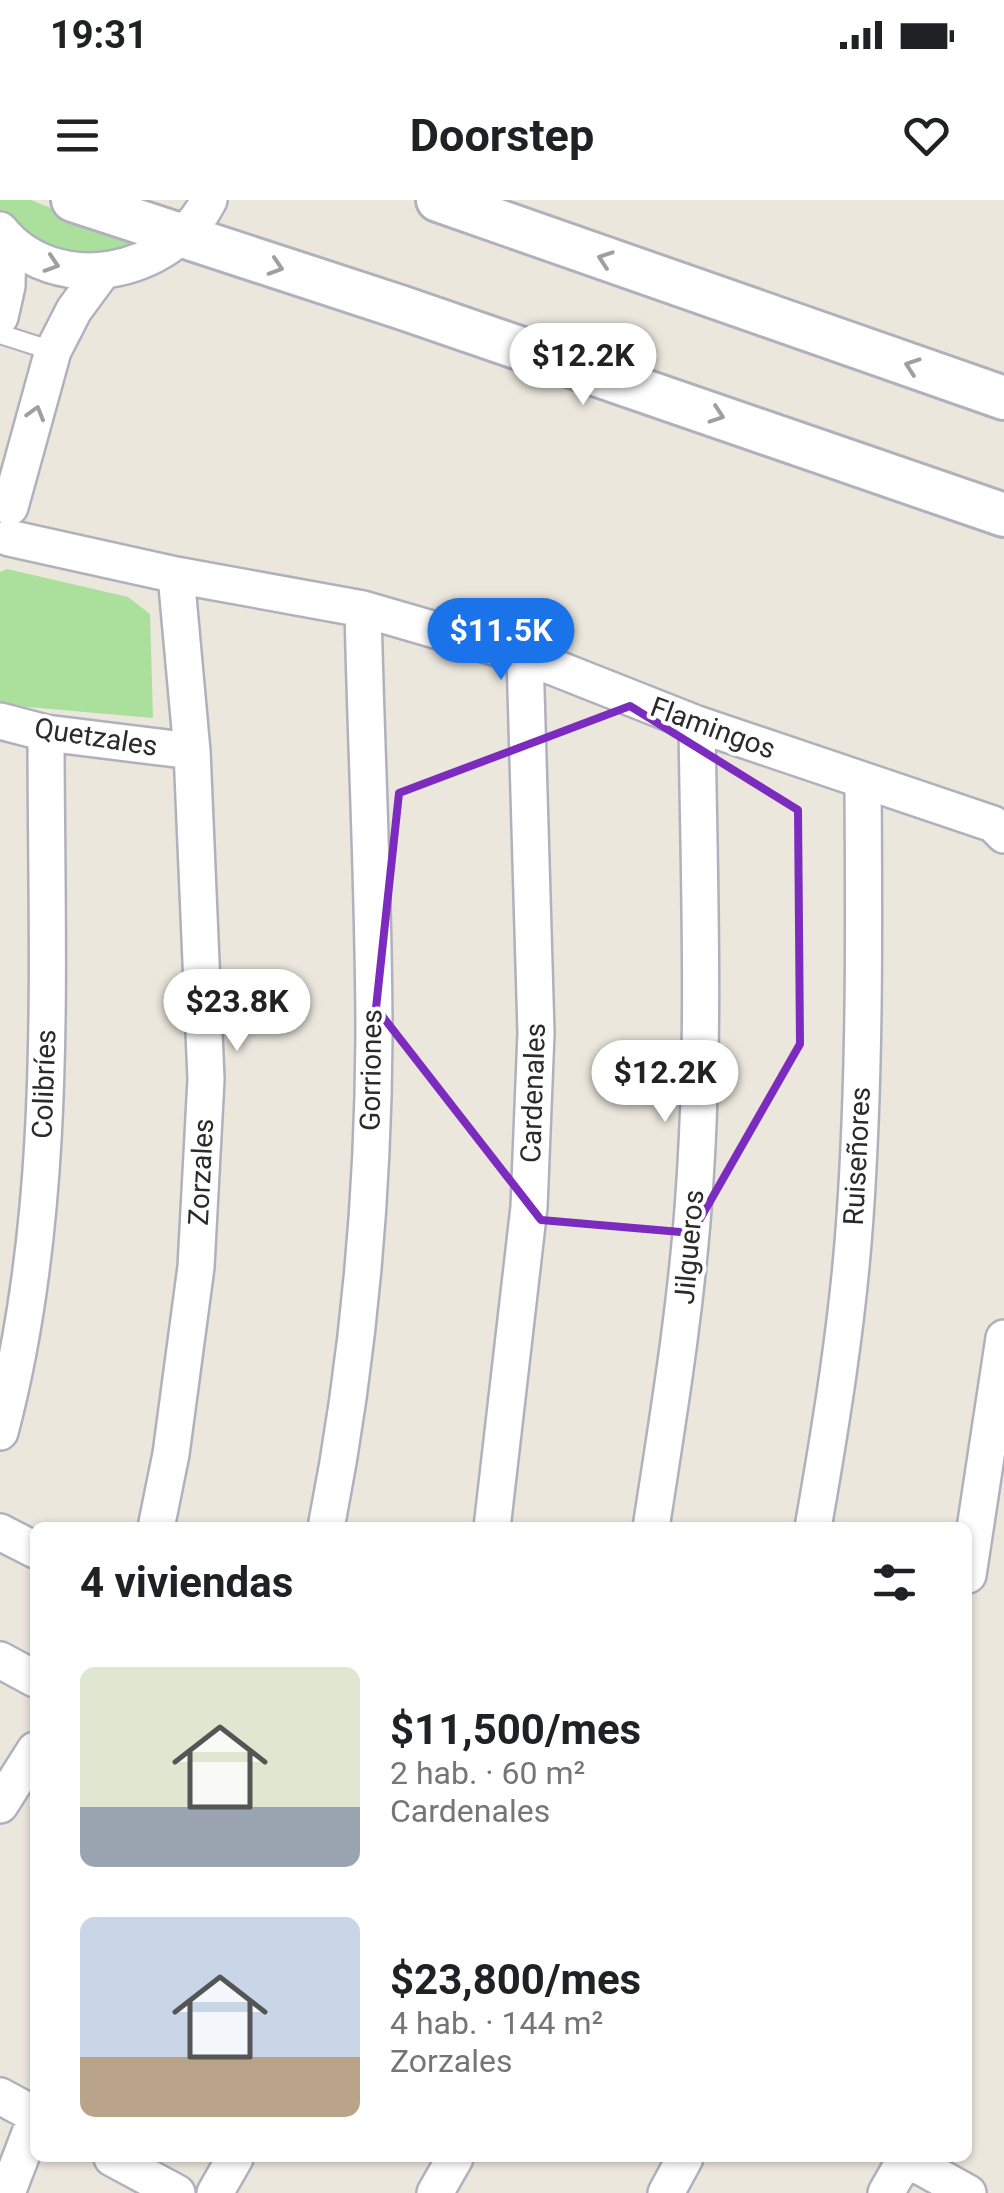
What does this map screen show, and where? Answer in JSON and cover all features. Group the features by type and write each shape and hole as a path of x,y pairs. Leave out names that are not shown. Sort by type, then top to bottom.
{"street":[{"path":"73,200 680,402 1004,515"},
{"path":"4,235 36,259 68,270 102,272 146,262 184,236 210,200"},
{"path":"438,200 1004,398"},
{"path":"0,317 7,286 4,235"},
{"path":"5,521 53,351 74,310 102,272"},
{"name":"Flamingos","path":"5,521 176,575 363,609 525,656 697,724 993,824 1004,835"},
{"name":"Zorzales","path":"157,1522 171,1454 196,1267 206,1079 192,751 176,575"},
{"name":"Gorriones","path":"327,1522 340,1460 367,1233 374,1036 363,609"},
{"name":"Cardenales","path":"493,1522 529,1207 536,1033 525,656"},
{"name":"Quetzales","path":"0,721 46,732 192,751"},
{"name":"Jilgueros","path":"653,1522 679,1350 695,1182 702,1026 697,724"},
{"name":"Colibríes","path":"0,1432 29,1284 41,1179 46,1020 46,732"},
{"name":"Ruiseñores","path":"814,1522 831,1425 855,1219 864,1008 863,782"},
{"path":"972,1549 1004,1338"},
{"path":"0,1532 30,1547"},
{"path":"0,1660 30,1676"},
{"path":"0,1805 30,1758"},
{"path":"0,2096 30,2115"},
{"path":"7,2193 30,2131"},
{"path":"119,2162 177,2193"},
{"path":"214,2193 233,2162"},
{"path":"435,2193 453,2162"},
{"path":"666,2193 683,2162"},
{"path":"886,2193 904,2162"},
{"path":"913,2162 968,2193"}],"lane":[{"path":"0,334 53,351"}],"highlighted area":[{"path":"630,706 798,810 800,1044 692,1233 541,1220 376,1008 399,793"}],"green space":[{"path":"0,200 31,200 138,244 80,258 37,248 0,216"},
{"path":"7,569 128,597 150,614 153,718 0,702 0,572"}]}
